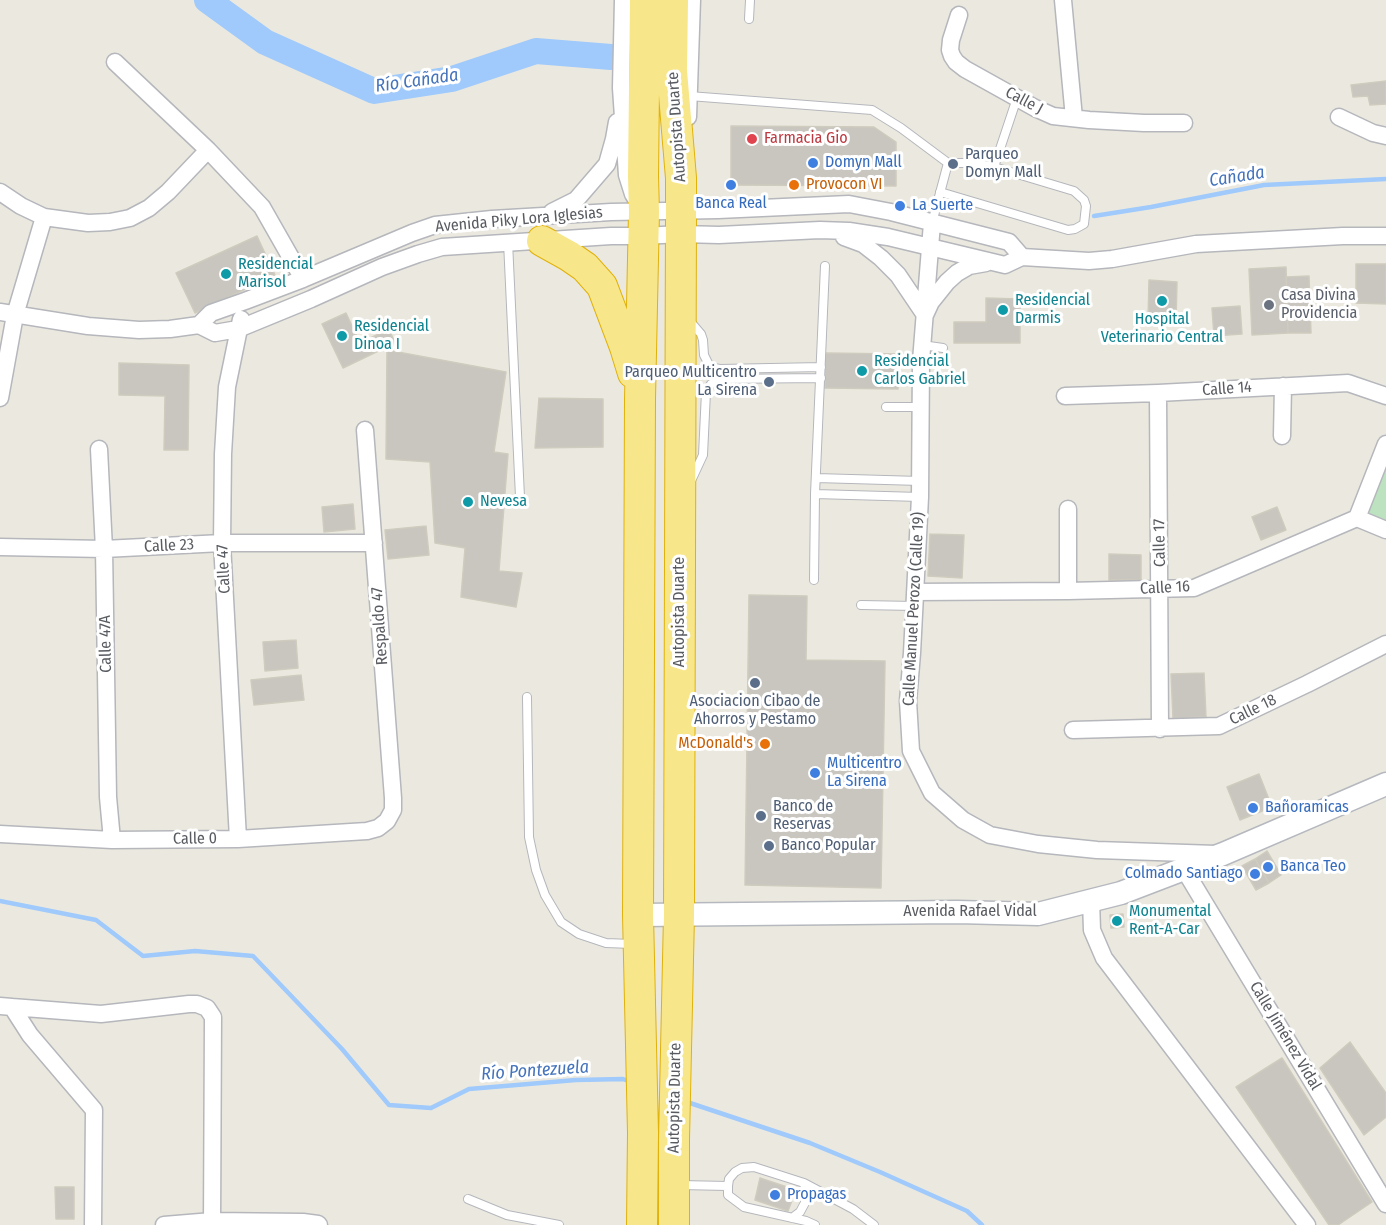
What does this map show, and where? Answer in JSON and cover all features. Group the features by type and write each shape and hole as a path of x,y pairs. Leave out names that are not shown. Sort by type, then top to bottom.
{"highway":[{"name":"Autopista Duarte","path":"641,1225 643,1133 638,929 640,399 644,263 645,0"},
{"name":"Autopista Duarte","path":"673,0 672,71 681,178 679,915 674,1225"},
{"path":"544,229 602,286 625,346 640,399"}],"main road":[{"name":"Avenida Rafael Vidal","path":"638,929 679,915 957,912 1038,914 1121,893 1223,854 1386,784"}],"street":[{"path":"623,0 621,88 627,175 644,224"},
{"path":"681,222 686,178 692,0"},
{"path":"1063,0 1074,118"},
{"name":"Calle J","path":"959,15 950,50 956,62 1035,108 1053,116 1115,122 1184,123"},
{"path":"115,62 208,150 262,207 303,279"},
{"path":"544,229 576,200 607,164 614,139 621,88"},
{"path":"1339,117 1373,133 1386,136"},
{"path":"0,192 44,217 88,223 130,218 150,208 208,150"},
{"path":"644,224 849,204 891,212 1009,242 1022,257"},
{"name":"Avenida Piky Lora Iglesias","path":"7,313 88,326 139,330 199,325 215,333 238,329 382,267 442,247 501,243 544,229 611,212 644,224"},
{"path":"0,398 7,313 44,217"},
{"path":"492,219 501,243"},
{"name":"Avenida Piky Lora Iglesias","path":"199,325 211,313 303,279 393,240 435,225 492,219 544,229 611,236 644,224"},
{"path":"644,224 681,222 719,235 820,230 849,231 888,237 1005,265 1022,257 1089,261 1196,244 1343,236 1386,236"},
{"name":"Calle Manuel Perozo (Calle 19)","path":"932,223 922,345 920,489 908,701 911,751 932,793 963,820 990,835 1038,844 1097,850 1223,854"},
{"path":"820,230 863,244 898,274 925,315 946,282 969,266 991,261"},
{"name":"Calle 47","path":"238,838 222,543 223,454 227,387 245,301"},
{"name":"Calle 14","path":"1065,396 1348,383 1386,396"},
{"path":"1282,436 1283,386"},
{"name":"Calle 17","path":"1158,393 1160,729"},
{"name":"Respaldo 47","path":"364,430 393,798 393,810 387,821"},
{"path":"1386,444 1357,518 1386,530"},
{"name":"Calle 47A","path":"99,449 104,549 108,797 112,840"},
{"path":"1068,508 1068,591"},
{"name":"Calle 16","path":"915,599 1068,591 1194,588 1357,518"},
{"name":"Calle 23","path":"0,547 104,549 222,543 374,543"},
{"name":"Calle 18","path":"1073,730 1219,726 1386,644"},
{"name":"Calle 0","path":"0,834 112,840 238,838 367,831 378,828 387,821"},
{"name":"Calle Jiménez Vidal","path":"1184,869 1386,1204"},
{"path":"1092,900 1092,930 1104,958 1307,1225"},
{"path":"6,1006 101,1014 189,1004 207,1008 213,1017 212,1223"},
{"path":"6,1006 93,1110 93,1225"},
{"path":"164,1225 303,1222 319,1225"}],"lane":[{"path":"750,0 750,19"},
{"path":"689,96 872,110 901,128 948,163 972,163 994,167 1074,191 1084,200 1086,206 1084,224 1076,229 1068,230 940,192"},
{"path":"994,167 1017,98"},
{"path":"932,223 948,163"},
{"path":"501,243 520,497"},
{"path":"814,580 815,494 825,266"},
{"path":"681,311 701,334 704,340 704,356 709,365 714,368 821,367"},
{"path":"922,345 944,348"},
{"path":"680,505 703,455 706,392 711,384 720,379 821,378"},
{"path":"886,407 920,408"},
{"path":"816,478 920,489"},
{"path":"815,494 920,489"},
{"path":"861,605 915,599"},
{"path":"527,697 528,837 544,895 561,922 579,934 606,943 638,929"},
{"path":"815,1225 744,1207 729,1194 729,1179 742,1168 754,1167 804,1183 854,1209 874,1225"},
{"path":"792,1218 800,1212 807,1199 804,1183"},
{"path":"674,1185 728,1186"},
{"path":"468,1198 507,1215 559,1225"}],"green space":[{"path":"1386,445 1386,530 1357,518"}],"building":[{"path":"1386,81 1386,104 1370,105 1368,96 1353,97 1351,85"},
{"name":"Domyn Mall","path":"731,126 874,127 896,142 896,186 731,185"},
{"name":"Residencial Marisol","path":"257,236 275,275 195,313 176,273"},
{"path":"1356,264 1386,264 1386,304 1356,303"},
{"name":"Casa Divina Providencia","path":"1286,267 1288,333 1252,335 1249,269"},
{"path":"1309,276 1311,333 1288,333 1286,277"},
{"name":"Hospital Veterinario Central","path":"1149,280 1177,282 1176,322 1148,321"},
{"name":"Residencial Darmis","path":"986,298 1020,299 1020,343 954,343 954,322 986,322"},
{"path":"1240,306 1242,334 1214,336 1212,308"},
{"name":"Residencial Dinoa I","path":"346,313 360,343 389,329 395,343 343,368 322,324"},
{"name":"Nevesa","path":"387,350 506,372 494,452 508,454 499,571 522,573 516,607 461,597 465,548 435,543 430,462 386,459"},
{"name":"Residencial Carlos Gabriel","path":"825,353 899,354 898,389 825,388"},
{"path":"119,363 189,365 188,450 164,450 165,396 119,395"},
{"name":"Nevesa","path":"539,398 603,399 603,447 535,448"},
{"path":"353,504 355,529 324,532 322,507"},
{"path":"1277,507 1286,530 1261,540 1252,517"},
{"path":"426,526 429,555 388,559 385,530"},
{"path":"930,534 964,535 962,578 928,576"},
{"path":"1109,554 1141,555 1141,580 1109,580"},
{"name":"Multicentro La Sirena","path":"749,595 807,596 806,660 885,661 881,888 745,885"},
{"path":"296,640 298,668 265,671 263,642"},
{"path":"1204,673 1206,717 1173,718 1171,674"},
{"path":"301,675 304,700 254,705 251,680"},
{"path":"1259,774 1272,807 1240,820 1227,787"},
{"name":"Banca Teo","path":"1267,851 1281,875 1269,883 1255,859"},
{"name":"Colmado Santiago","path":"1255,859 1269,883 1256,890 1242,866"},
{"name":"Monumental Rent-A-Car","path":"1123,914 1124,927 1111,928 1110,915"},
{"path":"1350,1042 1386,1093 1386,1117 1364,1135 1320,1068"},
{"path":"1282,1058 1372,1202 1338,1225 1329,1225 1236,1087"},
{"name":"Propagas","path":"760,1178 796,1190 788,1211 755,1200"},
{"path":"55,1187 74,1187 74,1219 56,1219"}],"waterway":[{"name":"Río Cañada","path":"207,0 265,42 374,91 452,79 536,51 611,57"},
{"name":"Cañada","path":"1094,216 1264,185 1386,179"},
{"name":"Río Pontezuela","path":"0,901 96,920 143,956 195,951 253,956 342,1049 389,1105 431,1108 469,1089 576,1080 623,1079 631,1082"},
{"name":"Río Pontezuela","path":"687,1102 810,1143 880,1172 967,1211 982,1225"}],"place":[{"name":"Farmacia Gio","path":"752,139"},
{"name":"Domyn Mall","path":"813,163"},
{"name":"Parqueo Domyn Mall","path":"953,164"},
{"name":"Banca Real","path":"731,185"},
{"name":"Provocon VI","path":"794,185"},
{"name":"La Suerte","path":"900,206"},
{"name":"Residencial Marisol","path":"226,274"},
{"name":"Hospital Veterinario Central","path":"1162,301"},
{"name":"Casa Divina Providencia","path":"1269,305"},
{"name":"Residencial Darmis","path":"1003,310"},
{"name":"Residencial Dinoa I","path":"342,336"},
{"name":"Residencial Carlos Gabriel","path":"862,371"},
{"name":"Parqueo Multicentro La Sirena","path":"769,382"},
{"name":"Nevesa","path":"468,502"},
{"name":"Asociacion Cibao de Ahorros y Pestamo","path":"755,683"},
{"name":"McDonald's","path":"765,744"},
{"name":"Multicentro La Sirena","path":"815,773"},
{"name":"Bañoramicas","path":"1253,808"},
{"name":"Banco de Reservas","path":"761,816"},
{"name":"Banco Popular","path":"769,846"},
{"name":"Banca Teo","path":"1268,867"},
{"name":"Colmado Santiago","path":"1255,874"},
{"name":"Monumental Rent-A-Car","path":"1117,921"},
{"name":"Propagas","path":"775,1195"}]}
